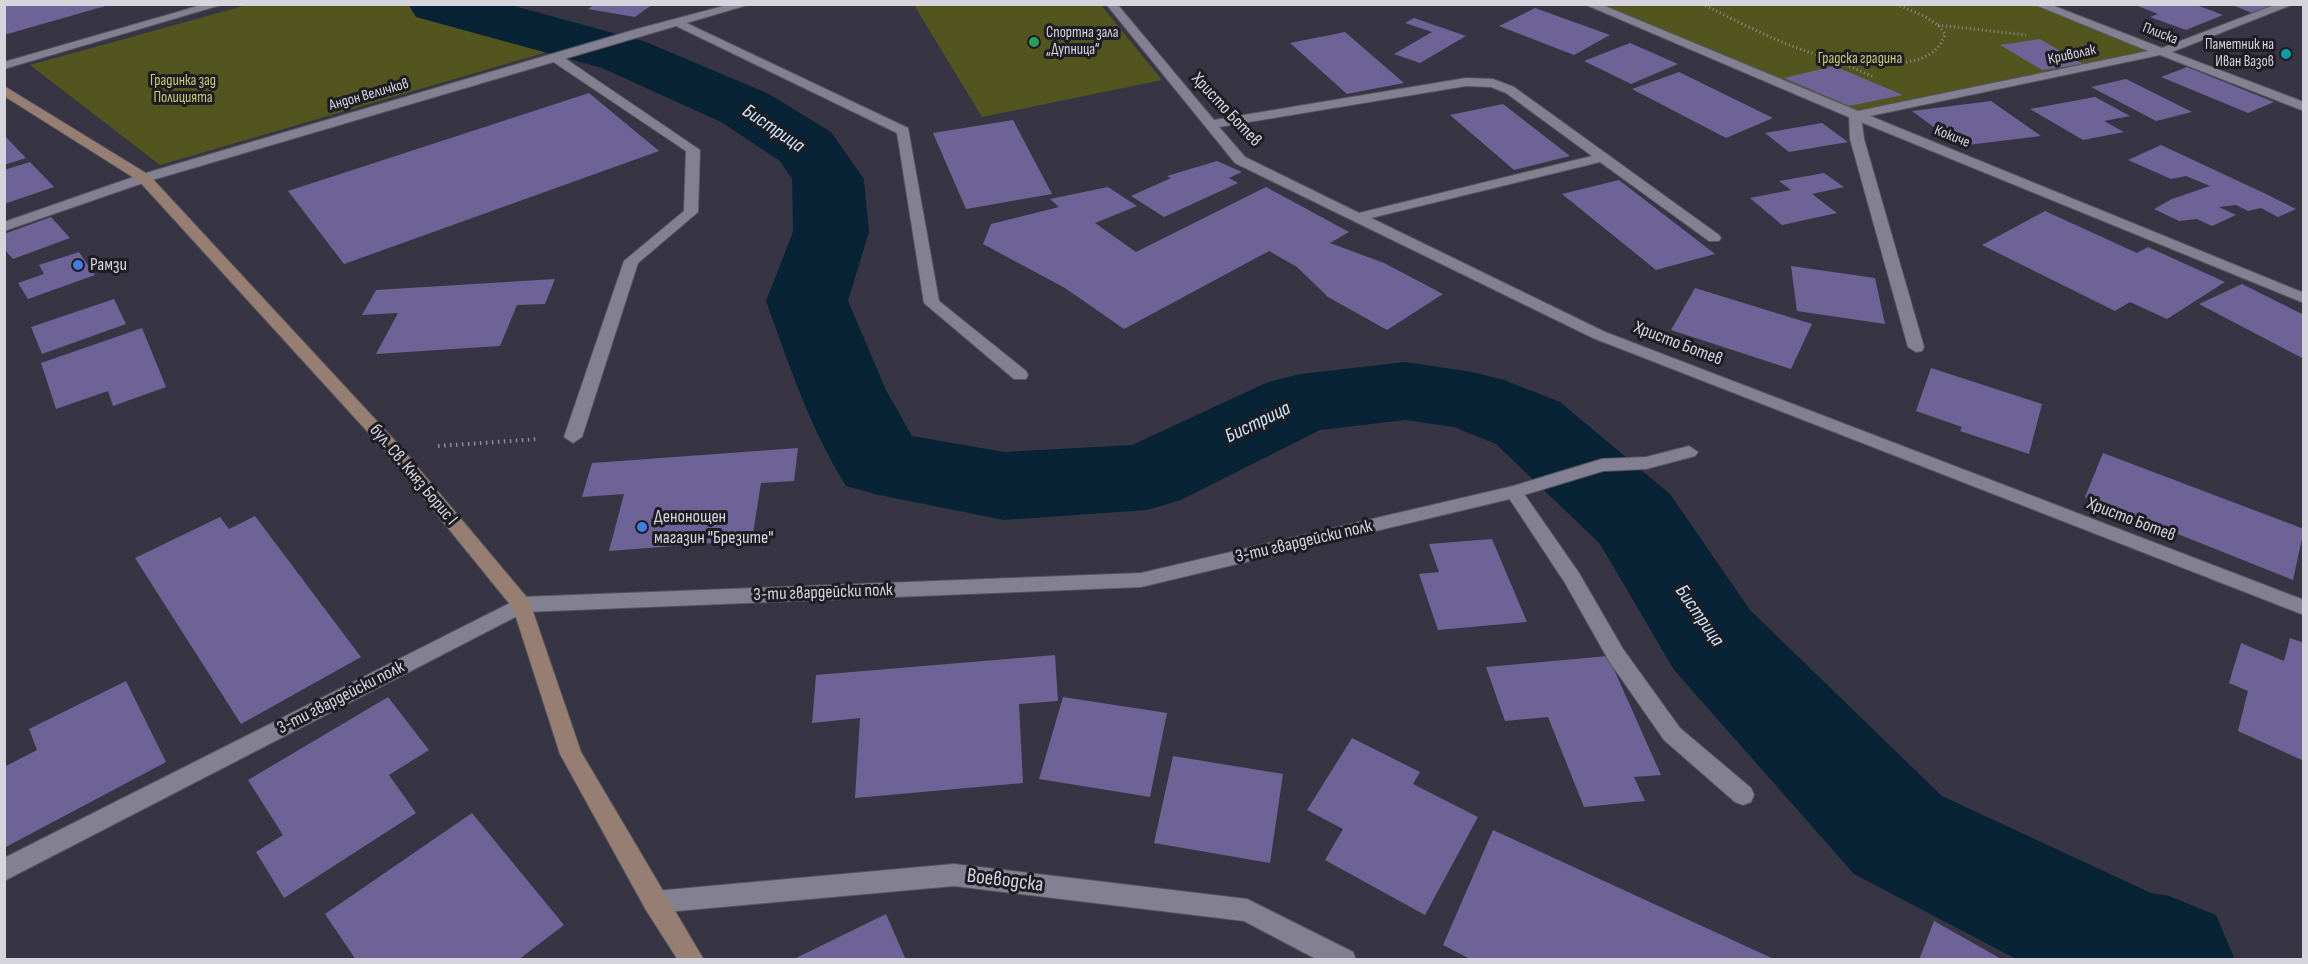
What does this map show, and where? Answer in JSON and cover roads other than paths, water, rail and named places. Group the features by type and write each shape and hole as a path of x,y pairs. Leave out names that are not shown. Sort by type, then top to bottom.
{"street":[{"path":"4,66 219,4"},
{"name":"Андон Величков","path":"4,227 144,178 641,32 746,4"},
{"name":"Христо Ботев","path":"1111,4 1178,88 1212,124 1240,160 1599,335 2304,608"},
{"name":"Кокиче","path":"1589,4 2304,299"},
{"name":"Плиска","path":"2038,4 2304,107"},
{"name":"Криволак","path":"1855,115 2164,51 2289,4"},
{"path":"676,22 903,131 932,303 1020,375"},
{"path":"556,58 693,150 691,212 631,261 573,437"},
{"path":"1212,124 1466,82 1493,83 1510,90 1714,238"},
{"name":"бул. Св. Княз Борис I","path":"4,90 144,178 393,449 522,605 571,754 655,902 692,960"},
{"path":"1855,115 1857,139 1916,347"},
{"path":"1359,217 1603,157"},
{"name":"3-ти гвардейски полк","path":"4,870 522,605 1141,580 1514,492 1602,465 1646,463 1689,452"},
{"path":"1514,492 1572,578 1616,655 1672,734 1743,795"},
{"name":"Воеводска","path":"655,902 954,875 1247,909 1344,960"}],"waterway":[{"name":"Бистрица","path":"437,4 624,55 745,108 806,147 828,179 831,232 807,301 842,390 879,463 1004,486 1147,477 1300,403 1405,391 1472,401 1528,423 1635,519 1712,640 1898,835 2140,954 2169,960"}],"place":[{"name":"Спортна зала „Дупница“","path":"1034,42"},
{"name":"Паметник на Иван Вазов","path":"2286,54"},
{"name":"Рамзи","path":"78,265"},
{"name":"Денонощен магазин \"Брезите\"","path":"642,527"}],"park label":[{"name":"Градска градина","path":"1860,59"},
{"name":"Градинка зад Полицията","path":"183,90"}]}
